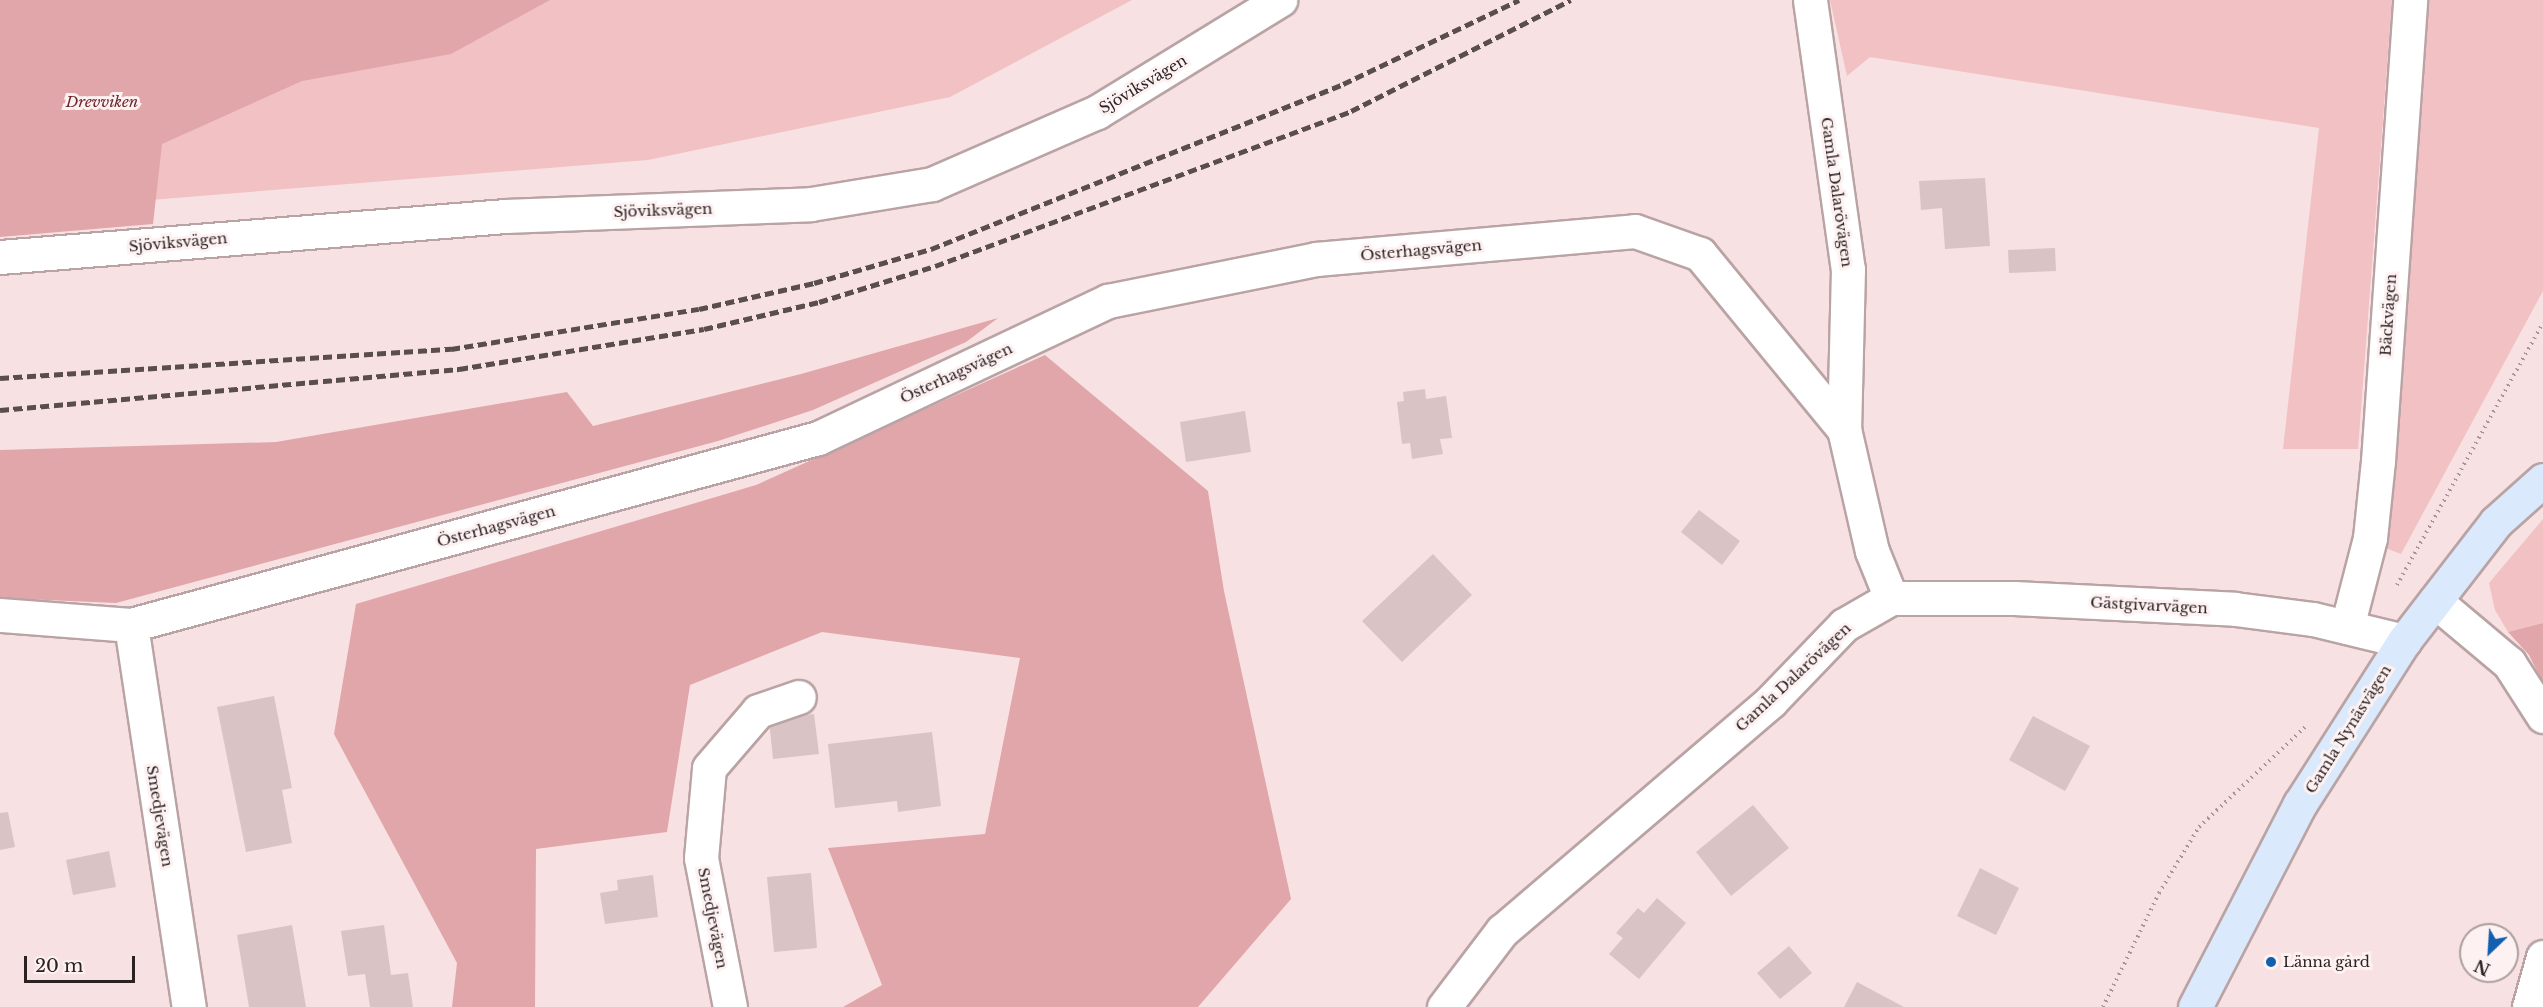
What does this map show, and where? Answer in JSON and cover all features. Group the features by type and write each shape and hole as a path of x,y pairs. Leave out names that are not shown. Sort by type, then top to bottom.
{"street":[{"name":"Sjöviksvägen","path":"0,257 505,216 811,204 932,184 1097,112 1280,0"},
{"name":"Gamla Dalarövägen","path":"1444,1007 1502,931 1770,702 1845,625 1891,598 1872,551 1844,429 1848,269 1810,0"},
{"name":"Bäckvägen","path":"2358,630 2377,472 2410,0"},
{"name":"Österhagsvägen","path":"0,615 131,625 818,438 1108,302 1316,260 1635,231 1700,254 1844,429"},
{"name":"Gamla Nynäsvägen","path":"2195,1007 2300,804 2404,641 2496,522 2543,480"},
{"name":"Gästgivarvägen","path":"1891,598 2014,598 2235,609 2358,630 2404,641"},
{"path":"2435,601 2509,663 2543,716"},
{"name":"Smedjevägen","path":"131,625 189,1007"},
{"name":"Smedjevägen","path":"730,1007 701,858 709,768 758,711 799,697"},
{"path":"2529,1007 2543,957"}],"path":[{"path":"2358,630 2543,323"},
{"path":"2103,1007 2159,893 2199,827 2312,716"}],"green space":[{"name":"Drevviken","path":"0,0 1132,0 950,97 648,160 0,212"},
{"path":"0,0 550,0 451,54 302,81 162,144 153,224 0,237"},
{"path":"1830,0 2392,0 2358,449 2283,449 2319,128 1870,57 1847,76"},
{"path":"2428,0 2543,0 2543,291 2401,554 2383,547"},
{"path":"998,318 966,342 813,410 718,441 116,603 0,598 0,450 276,442 567,392 593,426 801,374"},
{"path":"1045,355 1208,491 1224,591 1291,899 1198,1007 843,1007 882,985 828,848 985,834 1020,658 822,632 690,685 667,832 536,849 535,1007 452,1007 457,963 334,734 356,604 756,485"},
{"path":"2543,519 2543,623 2508,632 2495,610 2489,583"},
{"path":"2543,623 2543,683 2529,655 2508,632"}],"building":[{"path":"1985,178 1990,246 1945,249 1942,208 1921,210 1919,181"},
{"path":"2055,248 2056,271 2009,273 2008,250"},
{"path":"1425,389 1426,399 1446,396 1452,438 1440,439 1443,454 1412,459 1410,443 1402,444 1397,402 1404,401 1403,392"},
{"path":"1245,411 1251,452 1186,462 1180,422"},
{"path":"1699,510 1740,541 1722,565 1681,532"},
{"path":"1433,554 1472,595 1402,662 1362,621"},
{"path":"274,696 292,788 282,790 292,843 246,852 217,707"},
{"path":"814,714 819,754 773,759 769,720"},
{"path":"2033,716 2090,746 2065,791 2009,760"},
{"path":"932,732 941,806 898,812 897,801 835,808 828,744"},
{"path":"1753,805 1789,848 1731,896 1696,852"},
{"path":"8,812 15,847 0,850 0,813"},
{"path":"109,851 116,887 73,895 66,860"},
{"path":"1980,868 2019,888 1996,935 1957,916"},
{"path":"811,873 817,948 774,952 767,877"},
{"path":"653,875 658,917 605,924 600,893 618,890 617,880"},
{"path":"1657,898 1686,923 1639,979 1609,954 1623,938 1616,933 1638,908 1644,913"},
{"path":"292,925 306,1007 249,1007 237,935"},
{"path":"384,925 391,975 408,973 413,1007 370,1007 365,974 348,976 341,931"},
{"path":"1789,946 1812,973 1780,999 1757,973"},
{"path":"1857,982 1904,1007 1844,1007"}],"railway":[{"path":"0,378 451,349 699,309 814,283 931,249 1343,84 1519,0"},
{"path":"0,410 459,369 704,329 819,302 935,266 1351,111 1571,0"}],"place":[{"name":"Länna gård","path":"2271,962"}]}
